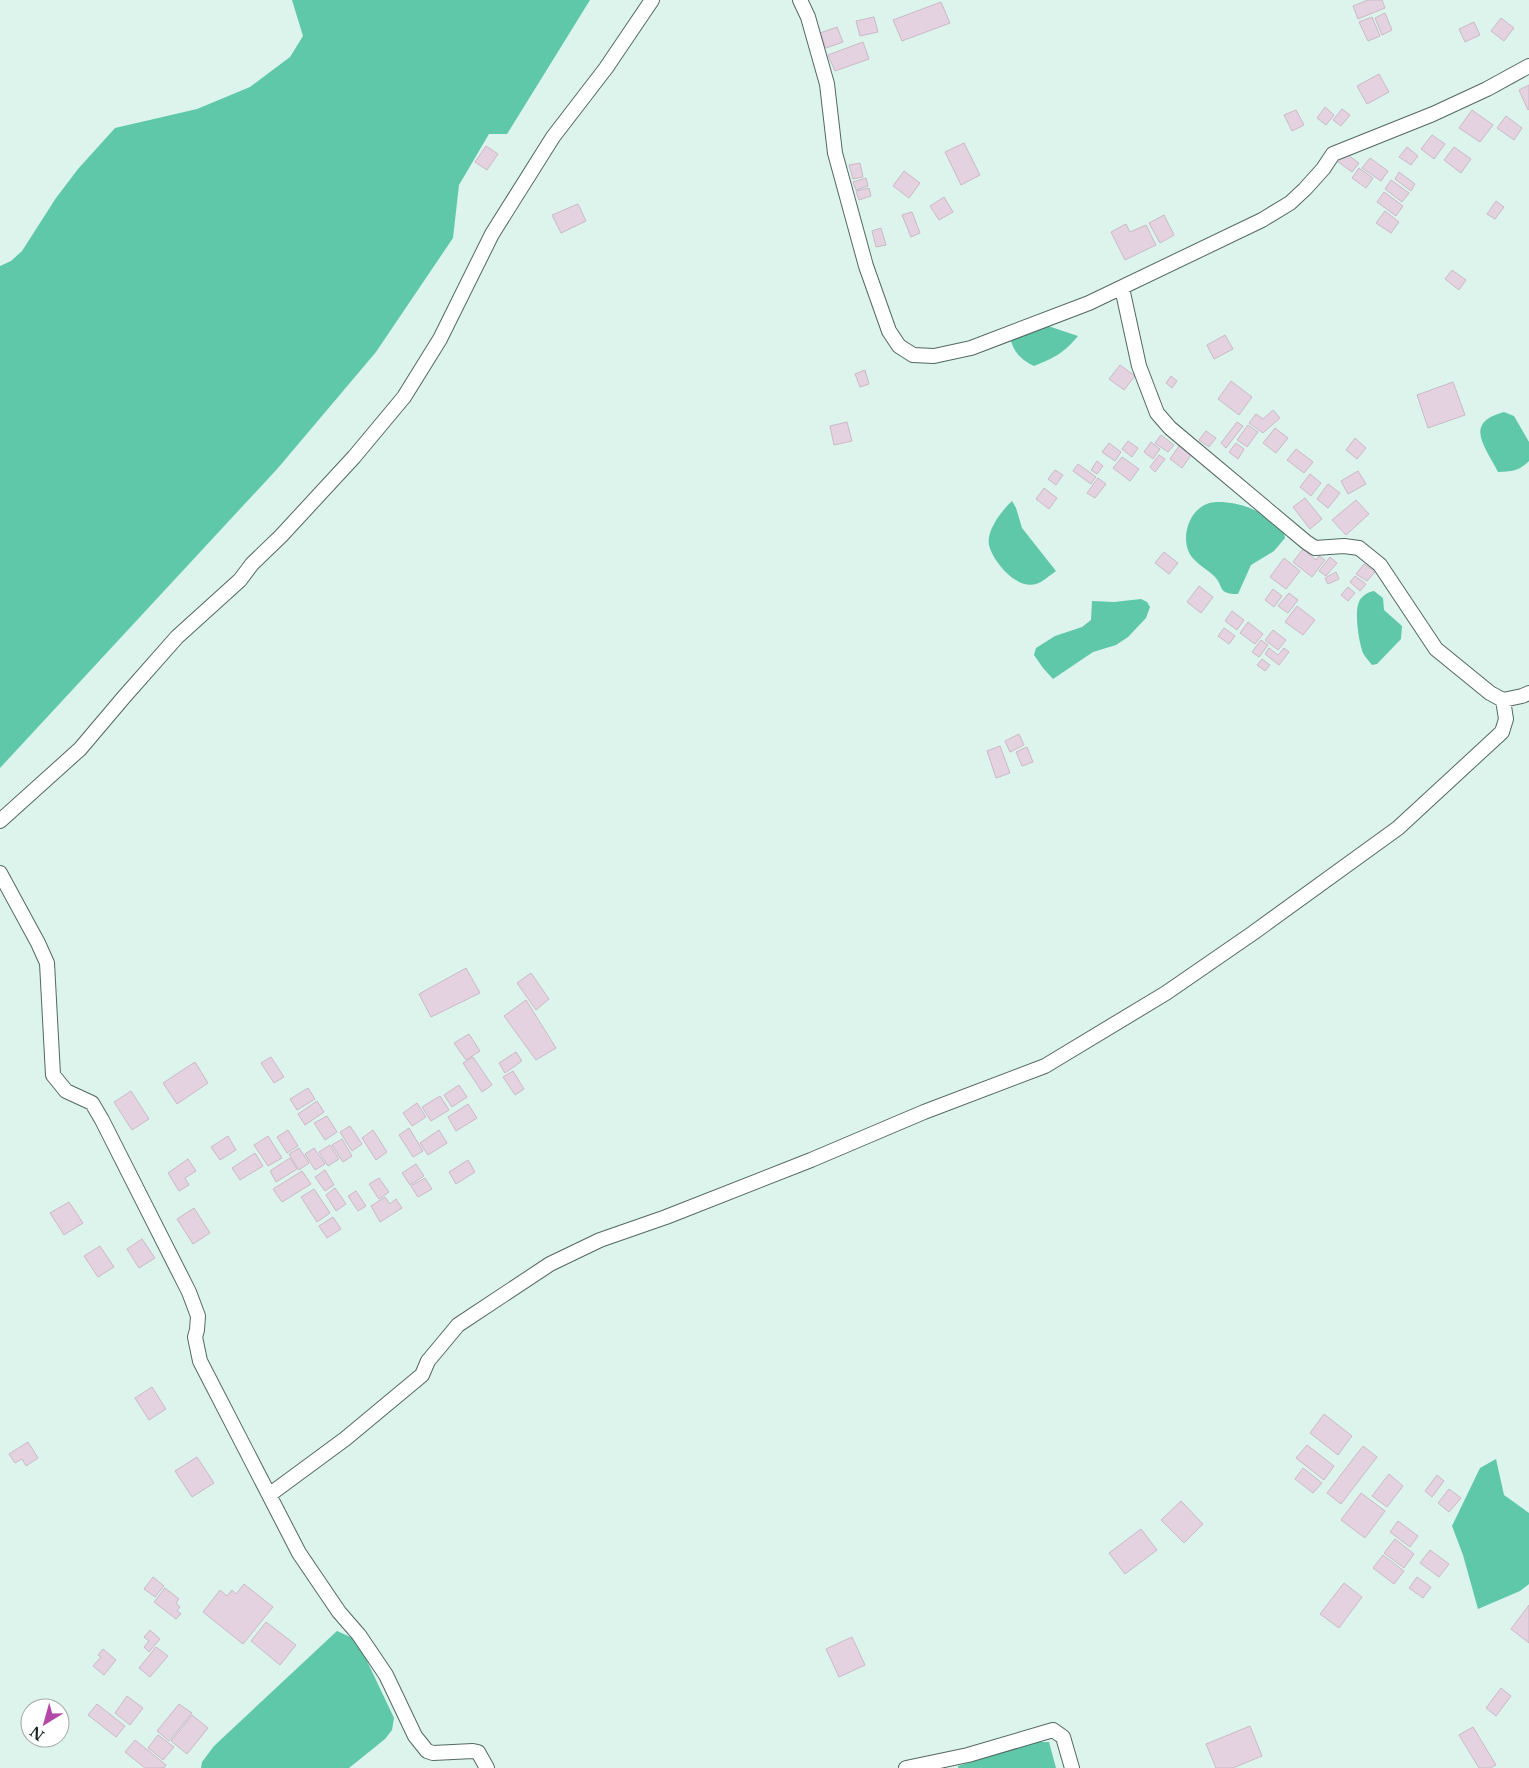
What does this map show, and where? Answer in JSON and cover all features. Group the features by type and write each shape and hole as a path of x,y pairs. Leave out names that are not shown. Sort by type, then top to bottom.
{"street":[{"path":"0,821 80,749 178,637 240,580 252,564 281,536 354,457 404,397 440,339 492,234 553,137 606,68 652,0"},
{"path":"800,0 808,17 827,84 834,153 866,266 889,331 899,346 913,355 920,356 934,356 971,348 1089,303 1122,288 1262,220 1290,203 1306,189 1333,154 1433,114 1487,89 1529,66"},
{"path":"1122,288 1139,366 1157,413 1170,428 1315,548 1344,546 1359,548 1380,566 1436,649 1490,693 1503,700 1529,693"},
{"path":"269,1495 345,1439 422,1375 428,1361 458,1325 550,1264 600,1240 684,1210 811,1160 924,1112 1045,1066 1166,993 1253,933 1398,828 1502,732 1506,719 1503,700"},
{"path":"0,873 47,963 53,1075 66,1091 92,1102 102,1120 189,1292 198,1316 195,1337 200,1361 299,1553 339,1612 359,1635 386,1675 415,1736 427,1751 467,1750 478,1752 487,1768"},
{"path":"906,1768 968,1755 1053,1730 1063,1736 1072,1768"}],"shaded area":[{"path":"292,0 590,0 507,134 489,134 459,185 453,238 376,352 278,468 0,768 0,266 11,261 22,251 56,198 78,169 115,128 197,109 250,87 290,57 303,36"},
{"path":"1048,326 1078,336 1058,354 1034,366 1020,356 1011,341 1028,331"},
{"path":"1504,412 1514,416 1529,442 1529,461 1515,470 1498,472 1483,444 1481,429 1484,422"},
{"path":"1012,501 1022,528 1056,571 1036,584 1029,585 1014,579 991,552 989,539 992,527"},
{"path":"1222,502 1247,507 1269,518 1283,528 1285,538 1274,551 1251,565 1238,594 1226,593 1217,579 1192,557 1186,544 1189,523 1196,511 1209,503"},
{"path":"1374,591 1383,598 1384,610 1402,626 1401,639 1377,664 1372,665 1361,648 1357,613 1361,598 1367,593"},
{"path":"1141,599 1147,602 1150,607 1146,618 1128,637 1116,645 1093,652 1053,679 1034,655 1036,648 1055,636 1082,627 1091,620 1092,601 1114,602"},
{"path":"1496,1459 1504,1495 1529,1513 1529,1584 1520,1591 1478,1609 1463,1555 1452,1526 1480,1468"},
{"path":"337,1631 357,1640 394,1718 392,1730 385,1739 349,1768 201,1768 202,1762 214,1746"},
{"path":"1037,1742 1049,1742 1056,1768 958,1768 958,1766"}],"building":[{"path":"1368,0 1382,0 1385,8 1358,19 1353,6"},
{"path":"941,2 950,23 902,41 893,20"},
{"path":"1385,13 1392,30 1382,35 1375,18"},
{"path":"874,17 878,32 860,36 856,21"},
{"path":"1372,17 1380,36 1368,41 1359,22"},
{"path":"1501,18 1514,28 1504,41 1491,31"},
{"path":"1474,22 1480,35 1465,42 1459,29"},
{"path":"837,27 843,42 826,48 820,33"},
{"path":"863,42 869,59 835,71 828,55"},
{"path":"1379,74 1389,92 1367,104 1357,86"},
{"path":"1529,85 1529,109 1528,110 1519,90"},
{"path":"1325,107 1334,115 1326,125 1317,118"},
{"path":"1342,109 1350,115 1341,126 1333,120"},
{"path":"1296,110 1304,125 1292,131 1284,115"},
{"path":"1472,110 1493,125 1480,142 1459,128"},
{"path":"1506,116 1522,128 1514,140 1497,128"},
{"path":"1432,135 1445,144 1434,159 1421,149"},
{"path":"964,143 980,175 961,185 945,152"},
{"path":"486,146 498,154 487,170 475,162"},
{"path":"1407,147 1418,156 1411,165 1399,157"},
{"path":"1454,147 1471,159 1461,173 1444,160"},
{"path":"1344,152 1359,163 1352,172 1337,161"},
{"path":"1370,158 1388,171 1381,181 1362,168"},
{"path":"860,163 863,177 853,179 849,165"},
{"path":"1359,168 1373,178 1366,188 1352,178"},
{"path":"904,171 920,183 909,198 893,186"},
{"path":"1399,172 1415,184 1411,191 1395,179"},
{"path":"866,178 868,186 856,190 853,182"},
{"path":"1391,180 1409,193 1402,202 1385,189"},
{"path":"869,188 871,196 859,200 856,191"},
{"path":"1384,192 1403,206 1396,216 1377,202"},
{"path":"944,197 953,212 939,220 930,206"},
{"path":"1496,201 1504,207 1495,219 1487,214"},
{"path":"578,204 586,221 561,233 552,215"},
{"path":"1385,211 1399,222 1391,233 1376,223"},
{"path":"912,212 920,233 911,237 902,215"},
{"path":"1164,215 1174,235 1160,243 1149,223"},
{"path":"1126,224 1130,232 1146,225 1156,245 1125,260 1111,232"},
{"path":"881,228 886,245 876,247 872,231"},
{"path":"1452,270 1466,280 1459,290 1445,279"},
{"path":"1225,335 1233,349 1214,359 1207,345"},
{"path":"1120,365 1135,376 1124,390 1109,379"},
{"path":"865,370 869,384 860,387 855,374"},
{"path":"1171,376 1177,381 1172,388 1166,383"},
{"path":"1231,381 1252,397 1239,415 1218,399"},
{"path":"1453,382 1465,415 1428,428 1417,395"},
{"path":"1273,410 1280,418 1263,433 1249,423 1256,414 1263,419"},
{"path":"847,422 852,441 834,445 830,426"},
{"path":"1237,422 1243,426 1226,448 1221,443"},
{"path":"1248,425 1258,432 1247,447 1237,440"},
{"path":"1275,428 1288,438 1276,453 1263,443"},
{"path":"1206,431 1216,438 1209,447 1199,440"},
{"path":"1161,435 1174,445 1168,452 1155,443"},
{"path":"1355,438 1366,448 1357,459 1346,450"},
{"path":"1128,441 1138,448 1132,457 1122,449"},
{"path":"1151,442 1160,449 1153,459 1144,452"},
{"path":"1109,443 1121,452 1115,461 1102,452"},
{"path":"1236,443 1244,449 1238,459 1229,452"},
{"path":"1179,446 1191,455 1182,468 1170,459"},
{"path":"1296,449 1313,462 1304,473 1287,460"},
{"path":"1159,455 1165,459 1155,472 1150,467"},
{"path":"1122,457 1139,469 1130,481 1113,468"},
{"path":"1097,461 1103,466 1097,474 1091,470"},
{"path":"1078,464 1096,477 1091,484 1073,471"},
{"path":"1055,470 1063,475 1056,485 1048,479"},
{"path":"1358,471 1366,484 1348,494 1341,481"},
{"path":"1310,474 1321,483 1311,496 1300,487"},
{"path":"1098,478 1106,484 1095,498 1087,493"},
{"path":"1328,484 1340,493 1328,508 1317,499"},
{"path":"1044,488 1057,498 1049,509 1036,499"},
{"path":"1305,498 1322,519 1310,529 1293,507"},
{"path":"1356,500 1369,514 1346,535 1332,520"},
{"path":"1303,549 1316,560 1319,556 1325,560 1312,577 1293,562"},
{"path":"1164,552 1178,563 1169,574 1155,563"},
{"path":"1330,557 1337,563 1326,576 1319,571"},
{"path":"1284,558 1300,571 1286,589 1270,577"},
{"path":"1364,564 1375,572 1367,581 1356,574"},
{"path":"1336,572 1339,579 1328,584 1325,578"},
{"path":"1355,576 1366,584 1360,591 1350,582"},
{"path":"1199,586 1213,597 1201,613 1187,602"},
{"path":"1348,587 1355,593 1348,601 1341,595"},
{"path":"1273,589 1282,596 1274,607 1265,600"},
{"path":"1289,593 1298,600 1288,613 1278,606"},
{"path":"1297,606 1315,620 1303,635 1285,622"},
{"path":"1232,611 1244,620 1237,630 1225,621"},
{"path":"1248,622 1263,634 1255,644 1240,633"},
{"path":"1224,628 1235,636 1229,644 1218,636"},
{"path":"1273,630 1286,640 1278,650 1265,640"},
{"path":"1261,640 1268,645 1259,657 1252,652"},
{"path":"1269,648 1278,655 1284,648 1289,652 1279,665 1265,654"},
{"path":"1262,659 1270,665 1265,671 1257,665"},
{"path":"1019,734 1024,745 1010,752 1005,741"},
{"path":"1000,746 1010,773 996,778 987,751"},
{"path":"1027,747 1033,762 1022,766 1016,752"},
{"path":"466,968 480,993 431,1017 419,994"},
{"path":"531,973 549,999 536,1010 517,983"},
{"path":"526,1000 556,1048 536,1060 504,1016"},
{"path":"469,1034 480,1051 466,1060 454,1043"},
{"path":"516,1052 522,1061 505,1073 499,1063"},
{"path":"271,1057 284,1077 274,1083 261,1063"},
{"path":"473,1057 492,1085 482,1092 463,1063"},
{"path":"195,1062 208,1083 177,1104 163,1083"},
{"path":"513,1071 524,1089 515,1095 503,1077"},
{"path":"459,1085 467,1097 452,1107 444,1095"},
{"path":"308,1088 315,1099 297,1110 290,1099"},
{"path":"131,1091 149,1119 132,1130 114,1102"},
{"path":"440,1096 449,1110 431,1121 422,1107"},
{"path":"317,1101 324,1112 305,1125 298,1114"},
{"path":"417,1103 426,1117 412,1126 403,1113"},
{"path":"468,1104 477,1118 456,1131 448,1117"},
{"path":"327,1116 337,1132 325,1140 314,1123"},
{"path":"350,1126 362,1144 352,1151 340,1132"},
{"path":"409,1128 423,1151 413,1157 399,1135"},
{"path":"288,1130 298,1146 287,1153 277,1137"},
{"path":"373,1130 387,1152 376,1160 362,1138"},
{"path":"439,1130 447,1143 428,1155 420,1143"},
{"path":"228,1136 236,1150 220,1160 211,1147"},
{"path":"268,1136 282,1158 268,1166 254,1145"},
{"path":"342,1139 352,1156 343,1162 332,1145"},
{"path":"330,1145 339,1159 328,1166 319,1152"},
{"path":"299,1148 309,1163 299,1170 289,1154"},
{"path":"314,1148 325,1164 315,1170 305,1154"},
{"path":"255,1153 263,1166 240,1180 232,1168"},
{"path":"290,1158 297,1169 276,1182 270,1171"},
{"path":"188,1159 196,1171 185,1178 189,1185 179,1191 168,1173"},
{"path":"468,1160 475,1172 456,1184 449,1172"},
{"path":"416,1164 424,1176 410,1185 402,1173"},
{"path":"325,1170 334,1185 325,1191 315,1177"},
{"path":"302,1171 311,1184 282,1202 273,1189"},
{"path":"379,1178 389,1192 379,1199 369,1184"},
{"path":"425,1178 432,1189 418,1197 411,1186"},
{"path":"335,1188 346,1204 336,1211 326,1195"},
{"path":"314,1189 330,1213 317,1222 301,1197"},
{"path":"356,1191 366,1206 358,1211 348,1196"},
{"path":"385,1197 390,1204 396,1199 402,1208 380,1222 371,1206"},
{"path":"69,1202 83,1223 64,1235 50,1213"},
{"path":"194,1208 210,1233 193,1244 177,1219"},
{"path":"333,1217 341,1229 327,1238 319,1226"},
{"path":"142,1239 155,1258 139,1268 127,1249"},
{"path":"100,1246 114,1267 98,1277 84,1256"},
{"path":"152,1387 166,1409 149,1420 135,1398"},
{"path":"1324,1414 1352,1436 1338,1455 1310,1433"},
{"path":"28,1442 38,1458 26,1466 22,1459 15,1463 9,1454"},
{"path":"1307,1445 1334,1466 1324,1480 1296,1458"},
{"path":"1363,1446 1377,1457 1341,1504 1327,1493"},
{"path":"197,1457 214,1483 192,1497 175,1471"},
{"path":"1303,1468 1322,1483 1313,1493 1295,1479"},
{"path":"1389,1474 1403,1486 1387,1507 1372,1496"},
{"path":"1437,1475 1444,1481 1432,1497 1425,1491"},
{"path":"1449,1489 1461,1498 1449,1512 1438,1503"},
{"path":"1361,1493 1385,1511 1365,1538 1341,1520"},
{"path":"1181,1501 1203,1524 1184,1543 1161,1520"},
{"path":"1398,1521 1418,1536 1410,1547 1390,1532"},
{"path":"1141,1529 1157,1550 1125,1574 1109,1553"},
{"path":"1395,1539 1414,1554 1404,1568 1384,1553"},
{"path":"1430,1550 1449,1564 1439,1577 1420,1563"},
{"path":"1383,1555 1404,1571 1394,1584 1373,1568"},
{"path":"153,1577 164,1586 155,1597 144,1589"},
{"path":"1417,1577 1431,1587 1423,1598 1409,1588"},
{"path":"1344,1583 1362,1597 1339,1628 1320,1614"},
{"path":"244,1584 273,1607 243,1644 203,1612 220,1590 227,1596 232,1590 236,1594"},
{"path":"165,1588 179,1599 176,1603 180,1607 177,1611 181,1614 176,1619 154,1602"},
{"path":"1529,1605 1529,1643 1511,1629"},
{"path":"266,1622 296,1645 280,1665 251,1641"},
{"path":"150,1630 160,1639 149,1652 144,1647 149,1641 144,1637"},
{"path":"852,1637 865,1665 839,1677 826,1649"},
{"path":"156,1647 168,1656 150,1677 139,1668"},
{"path":"103,1649 116,1660 104,1675 93,1666 101,1657 98,1655"},
{"path":"1501,1688 1511,1696 1496,1716 1486,1708"},
{"path":"127,1696 143,1708 130,1725 115,1713"},
{"path":"97,1704 125,1726 116,1737 88,1715"},
{"path":"179,1704 192,1713 169,1741 157,1731"},
{"path":"192,1715 208,1728 187,1754 171,1741"},
{"path":"1250,1726 1262,1756 1233,1768 1216,1768 1206,1744"},
{"path":"1473,1727 1496,1765 1490,1768 1479,1768 1459,1735"},
{"path":"158,1735 174,1747 163,1760 148,1748"},
{"path":"135,1740 166,1765 164,1768 145,1768 125,1752"}]}
